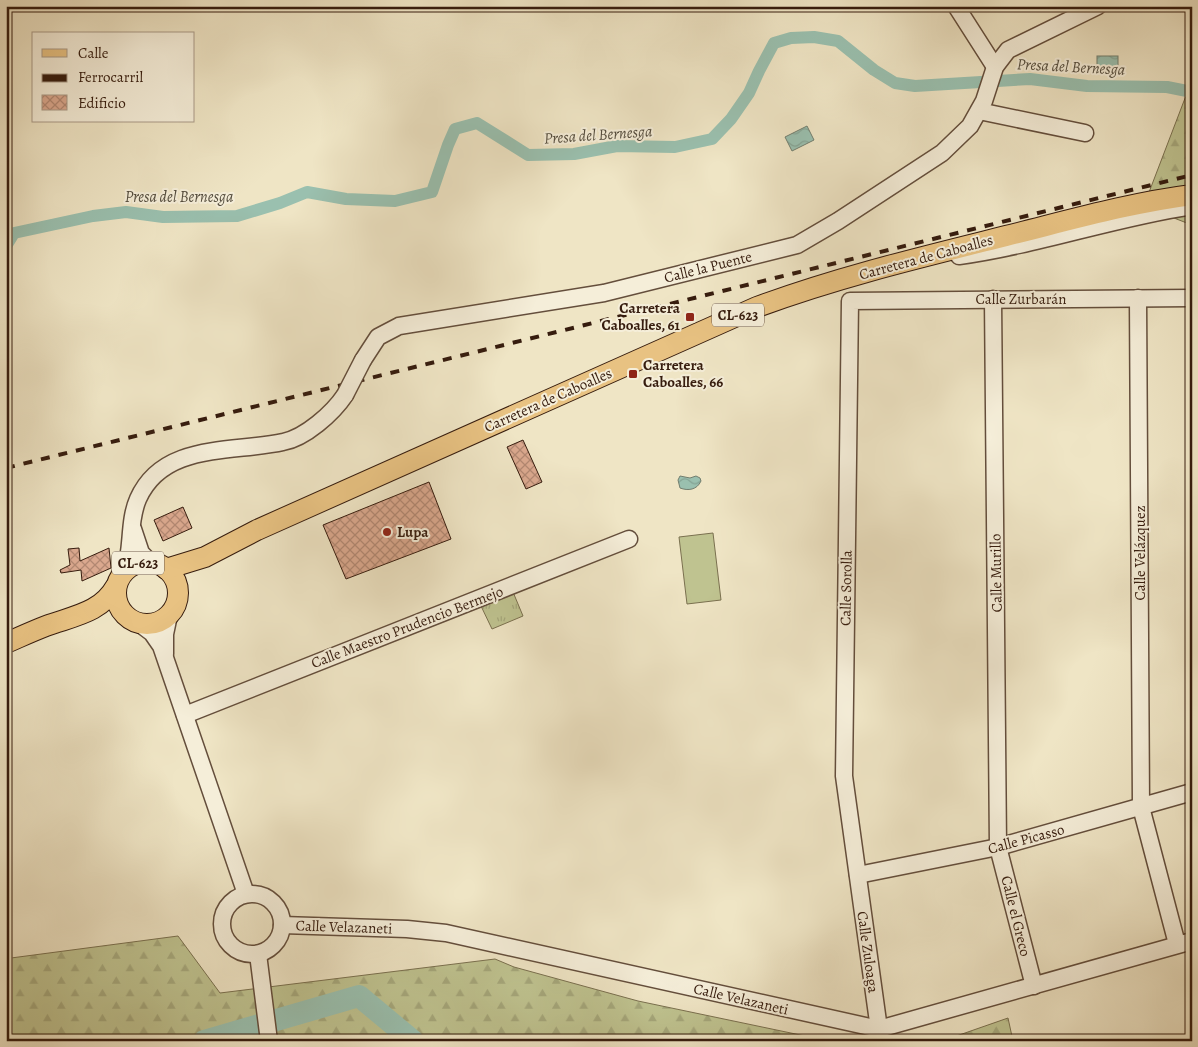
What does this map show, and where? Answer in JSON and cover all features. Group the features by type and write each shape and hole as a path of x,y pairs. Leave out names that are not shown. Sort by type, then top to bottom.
{"main road":[{"name":"Carretera de Caboalles","path":"158,565 205,557 266,526 757,307 801,291 895,264 1143,203 1192,195"},
{"name":"Carretera de Caboalles","path":"178,596 187,575 205,557"},
{"name":"CL-623","path":"6,643 100,606 111,596 121,578 137,564 158,565 176,581 178,596 174,610 169,616"},
{"name":"CL-623","path":"121,578 116,600 122,613 127,618 140,624"},
{"name":"CL-623","path":"90,611 122,613"},
{"path":"140,624 159,623 169,616"}],"street":[{"path":"956,6 994,70 1008,50 1098,6"},
{"name":"Calle la Puente","path":"121,578 128,562 132,524 138,500 154,475 174,461 213,451 284,442 306,432 336,408 378,337 399,326 604,292 797,245 838,221 942,153 970,126 979,111 994,70"},
{"path":"979,111 1085,133"},
{"path":"895,264 995,251 1149,213 1192,206"},
{"name":"Calle Velázquez","path":"1138,298 1141,807 1185,942"},
{"name":"Calle Zurbarán","path":"850,301 1192,298"},
{"name":"Calle Murillo","path":"993,300 998,847"},
{"name":"Calle Sorolla","path":"850,301 844,776 858,875"},
{"path":"132,524 141,552 158,565"},
{"name":"Calle Maestro Prudencio Bermejo","path":"184,715 629,539"},
{"path":"165,659 165,634 169,616"},
{"path":"140,624 152,633 160,646 246,894"},
{"name":"Calle Picasso","path":"858,875 998,847 1192,792"},
{"name":"Calle el Greco","path":"998,847 1034,986"},
{"name":"Calle Zuloaga","path":"858,875 878,1029"},
{"path":"246,894 255,894 264,896 272,901 278,908 282,925 280,935 275,944 268,950 258,954 248,954 239,952 226,939 222,920 225,911 237,898 246,894"},
{"name":"Calle Velazaneti","path":"282,925 407,929 446,933 878,1029 1185,942"},
{"path":"258,954 269,1041"}],"green space":[{"path":"1192,88 1192,225 1143,208 1187,93"},
{"path":"713,533 721,600 687,604 679,537"},
{"path":"513,592 523,616 492,629 481,606"},
{"path":"178,936 220,993 495,959 514,967 638,1001 829,1041 6,1041 6,960"},
{"path":"1008,1018 1013,1041 942,1041"}],"water":[{"path":"1097,56 1118,56 1118,67 1097,67"},
{"path":"807,126 814,140 792,151 785,137"},
{"path":"680,476 690,478 696,476 701,481 695,488 683,489 680,488 678,480"}],"building":[{"path":"523,440 542,482 526,489 507,447"},
{"name":"Lupa","path":"429,482 451,539 346,579 323,525"},
{"path":"183,507 192,528 163,541 154,520"},
{"path":"79,548 80,561 109,548 111,568 82,581 81,570 61,573 60,570 70,565 68,549"}],"waterway":[{"name":"Presa del Bernesga","path":"6,246 14,233 93,216 126,212 163,217 237,216 280,203 307,192 346,199 395,201 432,192 455,129 477,123 528,155 574,154 617,146 675,147 712,139 731,119 749,93 774,43 791,38 814,37 838,41 874,70 895,83 915,86 1030,79 1087,86 1167,87 1192,92"},
{"path":"204,1041 359,996 413,1041"}],"railway":[{"path":"6,468 1192,175"}],"place":[{"name":"Carretera Caboalles, 61","path":"690,317"},
{"name":"Carretera Caboalles, 66","path":"633,374"},
{"name":"Lupa","path":"387,532"}]}
